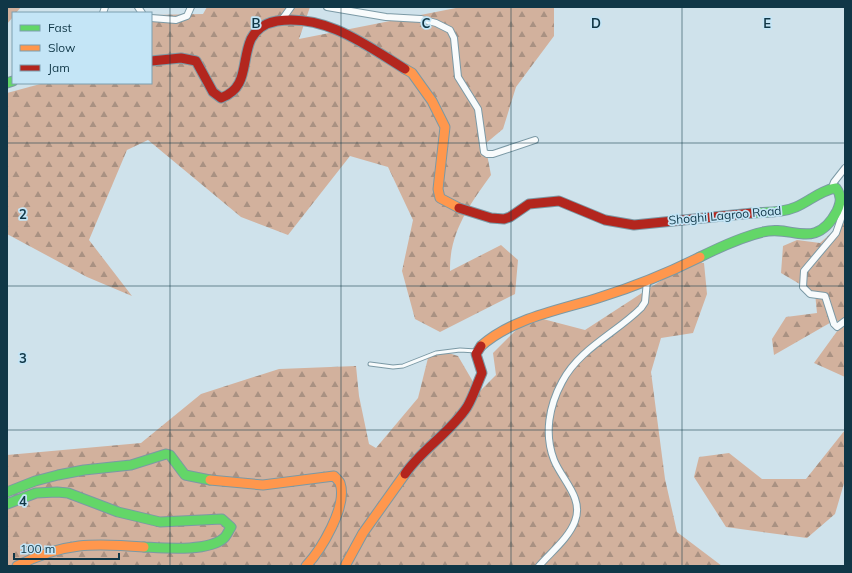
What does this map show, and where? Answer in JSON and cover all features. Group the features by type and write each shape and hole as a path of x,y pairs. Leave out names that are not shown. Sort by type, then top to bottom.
{"street":[{"path":"152,18 176,20 187,16 191,7"},
{"path":"281,21 291,7"},
{"path":"327,7 386,17 421,19 436,23 450,30 454,38 458,77 478,109 484,152 487,154 493,154 535,140"},
{"name":"Shoghi Lagroo Road","path":"152,60 181,58 196,61 204,72 213,93 217,97 225,97 236,88 241,79 251,39 256,31 263,25 281,21 312,23 344,32 412,73 419,80 442,118 445,127 438,194 445,203 494,219 506,220 525,206 533,203 559,201 609,222 620,225 634,225 736,213 788,210 836,189 841,196 835,214 823,228 814,232 798,235 778,229 751,235 647,281 584,303 544,313 495,337 476,351"},
{"path":"845,168 834,182 836,189 844,201 844,210 836,233 804,271 803,287 810,294 825,296 834,324 837,327 845,321"},
{"path":"539,566 575,522 578,507 572,490 554,461 550,446 548,428 550,411 562,382 571,367 641,308 645,302 647,281"},
{"path":"345,566 363,533 413,462 442,436 467,407 482,373 476,351"},
{"path":"7,492 35,481 58,475 84,470 131,465 166,454 170,455 185,475 214,481 263,484 334,476 341,484 338,507 325,543 318,555 306,566"},
{"path":"7,504 36,493 57,492 68,494 98,506 147,520 174,523 222,519 225,520 231,527 230,532 226,536 206,545 168,549 102,543 62,547 47,551 17,566"}],"lane":[{"path":"370,364 398,367 430,355 449,350 476,351"}],"green space":[{"path":"7,7 21,7 17,12 12,12 12,18 7,24"},
{"path":"207,7 310,7 299,39 461,7 554,7 554,36 516,87 503,129 485,144 491,175 462,220 453,244 451,257 450,271 501,245 518,260 515,294 440,332 415,319 402,271 413,220 388,167 350,156 288,235 241,217 148,140 127,150 89,240 132,296 87,277 7,234 7,93 40,84 152,84 152,15 203,14"},
{"path":"845,221 845,377 814,363 843,323 835,320 774,355 772,339 786,317 817,313 815,293 781,273 783,246 797,240 820,243"},
{"path":"694,262 704,263 707,294 693,333 661,338 651,372 665,479 677,532 722,566 7,566 7,455 141,443 201,394 279,369 356,366 359,396 369,444 376,448 418,398 428,358 442,351 458,356 479,392 496,375 493,353 518,328 543,319 585,330 662,280"},
{"path":"845,430 845,480 835,514 807,538 726,527 694,477 699,457 729,453 762,479 806,479"}],"traffic: fast":[{"path":"7,83 12,81"},
{"path":"700,257 739,239 763,232 774,230 812,234 829,223 837,211 840,196 836,188 825,191 791,209 774,212 753,213"},
{"path":"7,492 35,481 58,475 84,470 131,465 166,454 170,455 185,475 210,480"},
{"path":"7,504 36,493 68,493 118,512 160,522 222,519 231,527 224,538 208,545 186,548 144,547"}],"traffic: slow":[{"path":"405,69 412,73 432,101 445,127 438,189 440,198 459,208"},
{"path":"481,346 494,336 523,321 627,288 664,274 700,257"},
{"path":"345,566 363,533 405,474"},
{"path":"210,480 263,485 334,476 340,483 341,493 337,515 319,550 306,566"},
{"path":"17,566 49,552 64,548 94,545 144,547"}],"traffic: jam":[{"path":"152,61 181,58 196,61 213,92 221,98 236,88 240,81 248,47 256,32 265,25 273,22 295,20 312,22 345,33 405,69"},
{"path":"459,208 491,218 504,219 510,217 529,204 559,201 605,220 634,225 753,213"},
{"path":"405,474 419,457 453,425 467,407 482,373 476,354 481,346"}]}
